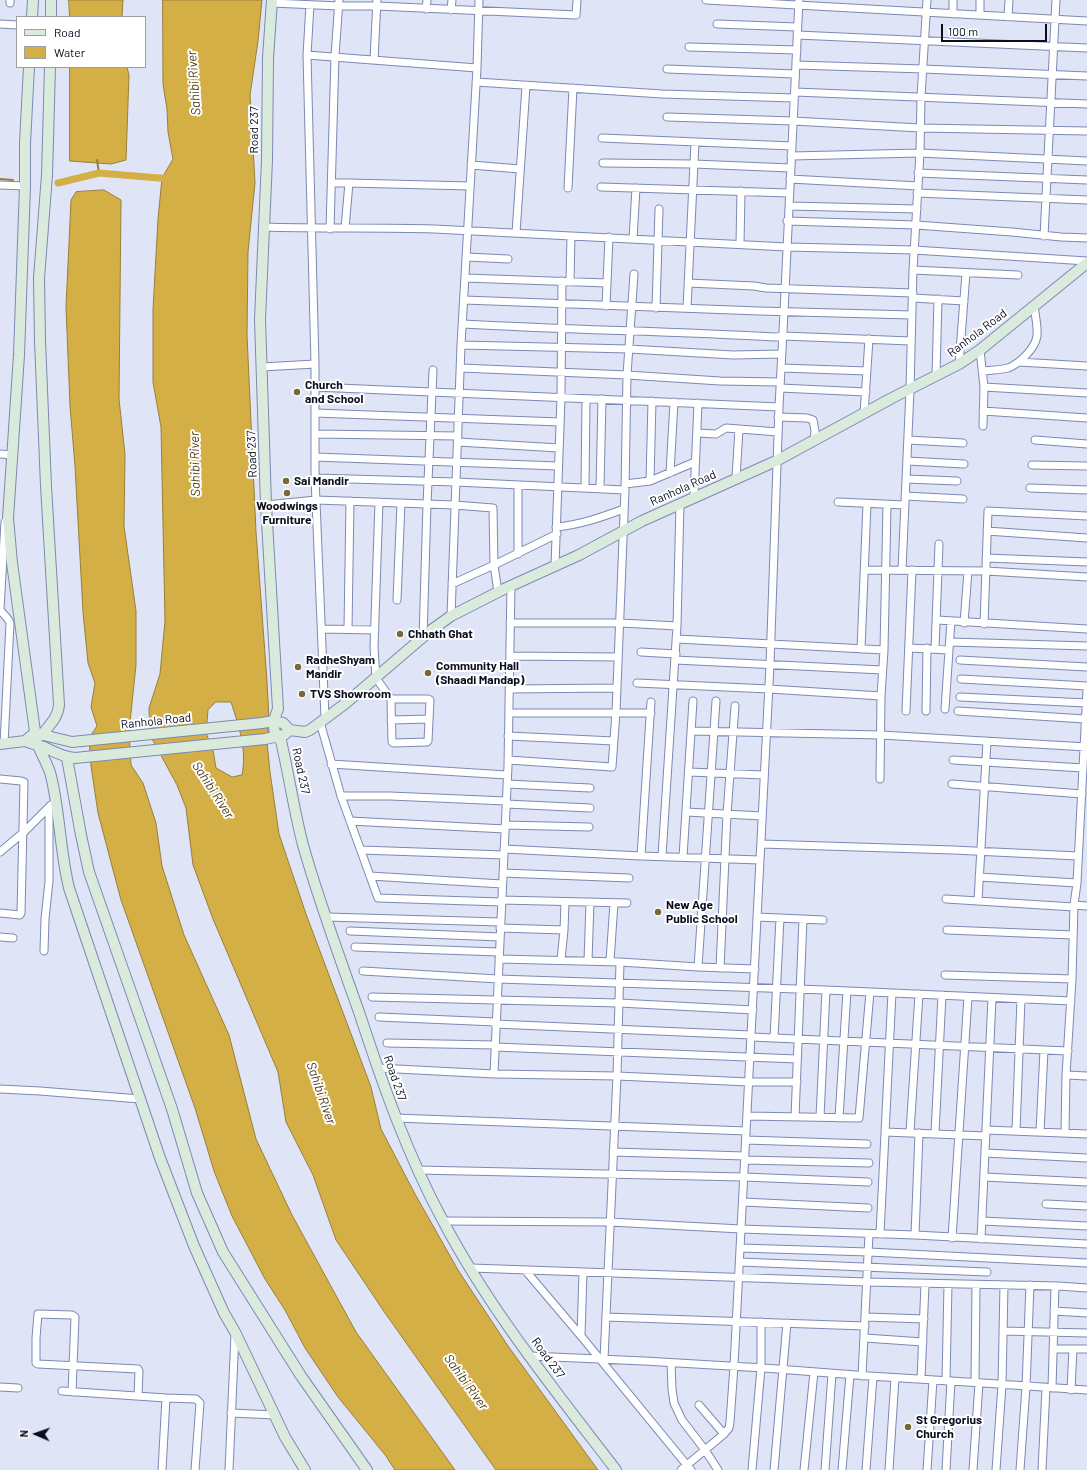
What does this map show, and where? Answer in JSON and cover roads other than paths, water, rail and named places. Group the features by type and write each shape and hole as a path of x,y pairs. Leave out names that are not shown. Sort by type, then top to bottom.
{"street":[{"path":"32,16 33,0"},
{"path":"51,0 51,16"},
{"path":"404,0 404,8"},
{"path":"426,9 427,0"},
{"path":"451,10 452,0"},
{"path":"451,616 461,345 477,68 479,0"},
{"path":"272,1 310,4 377,3 404,8 576,15 577,0"},
{"path":"706,0 799,2 980,16 1087,21"},
{"path":"902,570 910,390 913,270 927,0"},
{"path":"953,0 953,14"},
{"path":"980,0 980,16"},
{"path":"1008,17 1009,0"},
{"path":"1044,236 1048,131 1056,0"},
{"name":"Road 237","path":"272,1 268,58 264,227 260,312 266,505 278,709 273,721 276,736 281,741 303,843 326,917 395,1118 417,1170 443,1221 500,1313 530,1356 616,1470"},
{"path":"681,1470 689,1468 705,1450 724,1434 729,1428 730,1422 737,1321 767,732 778,407 783,336 799,2"},
{"path":"330,229 335,56 339,3"},
{"path":"374,60 377,3"},
{"path":"310,4 307,55 315,364 315,478 322,629 322,720 331,764 350,821 378,898 626,904"},
{"path":"0,24 16,25"},
{"path":"717,24 797,27"},
{"path":"797,35 1053,48 1087,48"},
{"path":"689,47 796,50"},
{"path":"307,55 477,68"},
{"path":"796,65 1087,76"},
{"path":"29,68 25,143 25,186 19,355 8,518 12,562 48,732"},
{"path":"44,951 45,919 49,890 52,804 51,774 42,747 57,714 59,705 46,486 40,319 40,278 47,175 50,68"},
{"path":"667,69 795,74"},
{"path":"476,82 662,94 921,97 1087,104"},
{"path":"516,233 526,86"},
{"path":"568,188 572,88"},
{"path":"667,117 793,121 920,128 1087,131"},
{"path":"602,138 792,146"},
{"path":"687,308 695,142"},
{"path":"791,156 920,154 1087,161"},
{"path":"603,163 694,164 790,168"},
{"path":"471,165 520,169"},
{"path":"918,173 1087,180"},
{"path":"790,179 917,190 1045,199 1087,200"},
{"path":"332,182 470,186"},
{"path":"345,228 349,183"},
{"path":"0,185 25,186"},
{"path":"601,186 789,193"},
{"path":"633,239 636,188"},
{"path":"740,244 741,191"},
{"path":"789,206 917,209"},
{"path":"656,308 659,209"},
{"path":"788,221 916,225 1012,232 1044,236 1087,238"},
{"path":"264,227 330,229 391,227 690,242 914,250 1087,262"},
{"path":"570,280 571,236"},
{"path":"606,306 609,237"},
{"path":"466,256 508,258"},
{"name":"Ranhola Road","path":"68,757 265,739 284,735 290,730 305,732 346,703 423,639 430,631 451,616 511,585 555,566 680,503 776,461 959,364 980,350 1087,262"},
{"path":"913,270 1018,275"},
{"path":"959,364 966,273"},
{"path":"508,760 612,767 620,623 627,375 634,274"},
{"path":"465,278 570,280 607,283"},
{"path":"555,566 558,466 560,448 560,347 562,281"},
{"path":"688,284 785,288 913,296 964,301"},
{"path":"936,376 938,299"},
{"path":"464,300 656,308 912,314"},
{"path":"982,372 1008,368 1019,362 1034,345 1036,338 1034,305"},
{"path":"463,324 631,332 688,332 775,337 783,336 911,341"},
{"path":"864,414 869,339"},
{"path":"461,345 629,349 733,355 782,354"},
{"path":"980,350 984,388 983,426"},
{"path":"1019,362 1087,366"},
{"path":"262,368 315,364"},
{"path":"461,368 627,375 866,392"},
{"path":"781,368 867,371"},
{"path":"423,639 430,417 433,370"},
{"path":"315,386 778,407"},
{"path":"984,388 1087,393"},
{"path":"585,488 586,399"},
{"path":"600,488 602,399"},
{"path":"650,481 652,401"},
{"path":"670,473 674,402"},
{"path":"694,497 698,403"},
{"path":"983,411 1087,418"},
{"path":"315,413 560,422"},
{"path":"778,417 811,418 813,420 814,441"},
{"path":"697,433 716,434 726,428 778,432"},
{"path":"736,478 739,429"},
{"path":"316,434 430,437 560,448"},
{"path":"908,440 962,443"},
{"path":"1035,440 1087,444"},
{"path":"0,454 12,455"},
{"path":"316,457 558,466"},
{"path":"907,461 964,464"},
{"path":"315,478 456,482 585,488 625,487 650,481 695,462"},
{"path":"1032,465 1087,466"},
{"path":"906,479 957,481"},
{"path":"518,485 518,554"},
{"path":"1030,488 1087,490"},
{"path":"905,496 963,499"},
{"path":"266,505 316,500 454,505 493,508 494,565 498,592"},
{"path":"348,630 350,501"},
{"path":"379,502 374,647 376,678 391,699 392,742 425,743 428,741 430,702 428,699 391,699"},
{"path":"838,502 905,505"},
{"path":"397,600 401,503"},
{"path":"662,856 678,626 680,503"},
{"path":"861,648 867,504"},
{"path":"880,779 887,505"},
{"path":"452,584 518,554 556,531 624,509"},
{"path":"984,624 988,511 1087,516"},
{"path":"8,518 4,525 0,609 10,623 2,744 25,741 48,732"},
{"path":"987,531 1087,538"},
{"path":"935,649 939,544"},
{"path":"986,558 1087,562"},
{"path":"865,570 986,571 1087,577"},
{"path":"906,711 912,570"},
{"path":"964,622 968,571"},
{"path":"494,1074 496,999 508,760 511,585"},
{"path":"937,620 1087,629"},
{"path":"945,710 951,621"},
{"path":"510,623 620,623 678,626"},
{"path":"322,629 375,630"},
{"path":"677,639 884,650"},
{"path":"950,642 1087,646"},
{"path":"909,648 949,650"},
{"path":"926,711 928,648"},
{"path":"641,652 676,657 770,665 882,670"},
{"path":"510,656 618,657"},
{"path":"960,660 1087,667"},
{"path":"961,679 1087,686"},
{"path":"637,683 881,696"},
{"path":"509,689 617,688"},
{"path":"1065,1133 1066,1075 1071,1001 1074,906 1077,883 1083,768 1086,746 1087,690"},
{"path":"960,697 1087,703"},
{"path":"683,857 693,701"},
{"path":"698,967 716,701"},
{"path":"641,856 651,702"},
{"path":"720,968 729,773 735,706"},
{"path":"958,711 1086,719"},
{"path":"509,713 651,713"},
{"path":"391,720 429,719"},
{"path":"273,721 283,723 290,730"},
{"name":"Ranhola Road","path":"48,732 72,742 273,721"},
{"path":"691,731 881,735 1086,746"},
{"path":"508,736 614,741"},
{"path":"25,741 68,757 80,835 89,872 168,1097 197,1193 223,1252 301,1376 367,1470"},
{"path":"978,901 986,786 987,741"},
{"path":"953,760 1083,768"},
{"path":"331,764 507,775"},
{"path":"689,772 764,775"},
{"path":"0,779 21,780 24,782 21,913 20,915 0,914"},
{"path":"507,784 590,788"},
{"path":"952,784 1082,794"},
{"path":"342,796 390,796 590,808"},
{"path":"0,852 24,832 52,804"},
{"path":"52,804 68,888 160,1158 194,1246 224,1313 235,1332 293,1452 305,1470"},
{"path":"686,812 762,816"},
{"path":"350,821 505,827 589,827"},
{"path":"761,844 982,851 1078,856"},
{"path":"361,850 504,852 760,860"},
{"path":"503,873 629,878"},
{"path":"370,876 502,884"},
{"path":"980,877 1077,883"},
{"path":"946,899 1087,906"},
{"path":"561,960 565,902"},
{"path":"588,961 590,902"},
{"path":"610,961 614,903"},
{"path":"326,917 500,925 564,930"},
{"path":"757,917 823,920"},
{"path":"774,1038 780,918"},
{"path":"795,1117 803,919"},
{"path":"947,930 1073,935"},
{"path":"350,931 500,937"},
{"path":"0,937 13,938"},
{"path":"355,947 561,960 610,961 755,969"},
{"path":"602,1359 609,1273 618,1053 620,962"},
{"path":"363,972 498,979 826,990 1071,1001"},
{"path":"945,975 1072,979"},
{"path":"820,1117 826,990"},
{"path":"839,1118 847,991"},
{"path":"747,1116 859,1118 870,992"},
{"path":"880,1234 892,993"},
{"path":"910,1132 919,994"},
{"path":"935,1134 942,995"},
{"path":"952,1238 968,996"},
{"path":"372,997 619,1003 753,1010"},
{"path":"981,1239 992,998"},
{"path":"1016,1131 1021,999"},
{"path":"379,1017 774,1038 1068,1051"},
{"path":"387,1043 495,1046 618,1053 797,1059"},
{"path":"1040,1132 1044,1050"},
{"path":"378,1068 494,1074 617,1076 749,1082 797,1082"},
{"path":"1066,1075 1087,1076"},
{"path":"0,1089 140,1099"},
{"path":"395,1118 746,1132"},
{"path":"885,1132 958,1134 1016,1131 1087,1134"},
{"path":"915,1235 919,1133"},
{"path":"746,1140 867,1144"},
{"path":"613,1152 869,1163"},
{"path":"985,1153 1087,1158"},
{"path":"417,1170 744,1177 868,1182"},
{"path":"984,1177 1087,1182"},
{"path":"743,1202 868,1208"},
{"path":"1046,1204 1087,1206"},
{"path":"443,1221 610,1222 1087,1244"},
{"path":"982,1221 1087,1226"},
{"path":"862,1376 868,1282 869,1234"},
{"path":"740,1248 869,1252 1087,1263"},
{"path":"740,1262 987,1272"},
{"path":"471,1268 925,1284 1055,1286 1087,1288"},
{"path":"525,1270 602,1359 689,1468"},
{"path":"581,1336 583,1272"},
{"path":"921,1379 925,1284"},
{"path":"946,1470 948,1284"},
{"path":"973,1470 977,1382 976,1285"},
{"path":"996,1470 1002,1385 1004,1285"},
{"path":"1020,1470 1026,1387 1030,1286"},
{"path":"1042,1470 1053,1349 1055,1286"},
{"path":"1054,1311 1087,1313"},
{"path":"72,1392 73,1365 75,1317 72,1315 37,1314 36,1363 73,1365 138,1369 138,1396"},
{"path":"606,1317 865,1326"},
{"path":"866,1317 924,1320"},
{"path":"752,1470 761,1368 761,1322"},
{"path":"774,1470 786,1323"},
{"path":"1003,1331 1087,1333"},
{"path":"229,1470 235,1332"},
{"path":"865,1338 923,1342"},
{"path":"1053,1349 1087,1349"},
{"path":"1071,1390 1073,1349"},
{"path":"530,1356 671,1362 873,1377 977,1382 1026,1387 1087,1390"},
{"path":"671,1362 674,1403 682,1420 718,1470"},
{"path":"804,1470 814,1372"},
{"path":"824,1470 832,1374"},
{"path":"842,1470 850,1375"},
{"path":"866,1470 873,1377"},
{"path":"889,1470 895,1378"},
{"path":"927,1470 933,1380"},
{"path":"0,1387 18,1388"},
{"path":"62,1392 166,1398 196,1398 200,1403 195,1470"},
{"path":"162,1470 166,1398"},
{"path":"699,1405 724,1434"},
{"path":"231,1413 275,1415"}],"water":[{"path":"69,0 123,0 122,16 70,16"},
{"name":"Sahibi River","path":"163,0 262,0 250,95 255,183 248,252 247,335 256,532 269,719 267,742 279,834 306,914 371,1087 381,1129 415,1194 458,1270 508,1346 598,1470 496,1470 385,1313 336,1240 313,1175 286,1122 278,1072 213,919 193,865 186,808 177,785 150,735 149,708 160,674 165,621 161,427 153,382 153,309 158,219 162,178 173,159 168,132 167,109 163,84","holes":["216,702 231,702 237,720 244,756 242,775 232,777 216,768 213,750 206,733 208,710"]},
{"path":"70,68 127,68 129,75 126,160 111,164 70,161"},
{"path":"104,190 121,200 119,399 125,454 124,526 136,611 136,665 129,732 131,765 143,783 156,823 162,866 184,935 229,1035 256,1139 292,1215 356,1332 455,1470 395,1470 386,1456 338,1397 305,1348 285,1310 265,1279 232,1216 214,1171 195,1108 121,900 98,813 91,766 89,738 97,726 91,707 95,683 88,663 83,612 75,466 70,406 66,307 71,200 76,192"}],"waterway":[{"path":"97,160 99,173"},
{"path":"58,183 99,173 171,179"},
{"path":"0,179 13,180"}],"place":[{"name":"Church and School","path":"297,392"},
{"name":"Sai Mandir","path":"286,481"},
{"name":"Woodwings Furniture","path":"287,493"},
{"name":"Chhath Ghat","path":"400,634"},
{"name":"RadheShyam Mandir","path":"298,667"},
{"name":"Community Hall (Shaadi Mandap)","path":"428,673"},
{"name":"TVS Showroom","path":"302,694"},
{"name":"New Age Public School","path":"658,912"},
{"name":"St Gregorius Church","path":"908,1427"}]}
